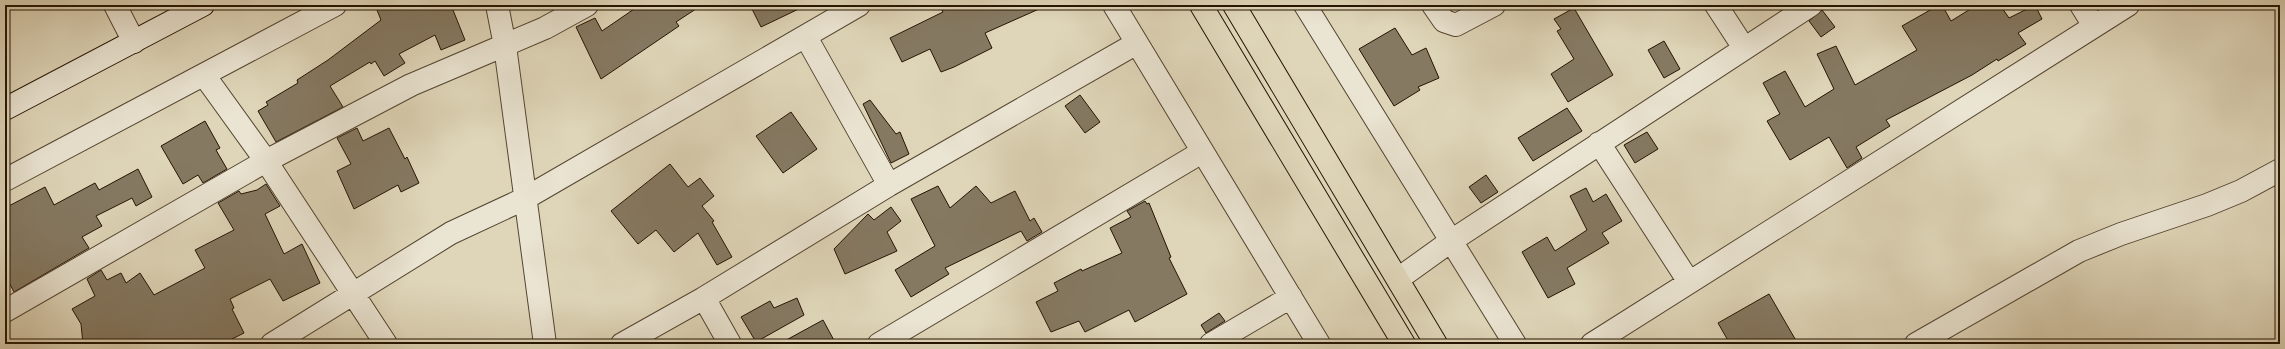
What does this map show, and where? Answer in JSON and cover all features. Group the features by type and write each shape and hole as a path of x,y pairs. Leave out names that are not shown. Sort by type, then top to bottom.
{"highway":[{"path":"1201,5 1404,344"},
{"path":"1234,5 1436,344"}],"street":[{"path":"115,5 134,42"},
{"path":"5,109 203,5"},
{"path":"5,180 335,5"},
{"path":"497,5 505,46 524,199 545,344"},
{"path":"5,311 266,161 412,85 545,28 587,5"},
{"path":"272,344 452,233 524,199 859,5"},
{"path":"1114,5 1319,344"},
{"path":"1433,5 1444,21 1456,25 1494,5"},
{"path":"1716,5 1744,48"},
{"path":"1398,279 1451,241 1744,48 1812,5"},
{"path":"2081,5 2094,26"},
{"path":"1592,344 2128,5"},
{"path":"1307,6 1515,344"},
{"path":"806,37 889,185"},
{"path":"622,344 704,298 889,185 1137,43"},
{"path":"204,75 266,161 386,344"},
{"path":"1600,143 1689,282"},
{"path":"878,344 1202,152"},
{"path":"1916,344 2079,251 2121,234 2207,205 2241,191 2280,170"},
{"path":"704,298 730,344"},
{"path":"1211,344 1291,298"}],"building":[{"path":"375,5 451,5 465,40 441,50 435,35 399,54 405,63 384,76 375,61 371,64 370,62 330,86 343,107 276,142 258,111 268,105 266,102 298,83 297,80 328,60 381,20"},
{"path":"640,5 702,5 676,22 679,26 601,79 576,27 595,18 602,31"},
{"path":"750,5 807,5 761,27"},
{"path":"939,5 1048,5 985,33 992,48 954,67 941,72 930,49 902,62 890,38 943,12"},
{"path":"1939,5 1942,5 1951,21 1977,5 2000,5 2009,18 2035,5 2042,19 2018,33 2026,44 1998,61 1997,59 1972,75 1886,120 1890,126 1856,147 1862,158 1847,168 1829,137 1790,160 1767,121 1780,114 1763,83 1785,71 1805,107 1834,89 1817,54 1836,46 1855,85 1917,50 1902,26"},
{"path":"1574,8 1613,75 1568,102 1551,74 1574,59 1557,31 1561,29 1554,19"},
{"path":"1822,10 1835,27 1821,37 1809,21"},
{"path":"1395,28 1412,55 1426,48 1439,78 1418,87 1420,90 1394,106 1359,49"},
{"path":"1664,41 1680,69 1664,78 1648,50"},
{"path":"1080,95 1100,122 1085,133 1065,106"},
{"path":"870,100 896,134 900,132 909,154 891,163 863,104"},
{"path":"1567,108 1582,131 1533,161 1518,138"},
{"path":"791,112 817,149 783,173 756,136"},
{"path":"205,121 220,148 216,150 227,169 203,183 198,175 183,184 161,146"},
{"path":"357,128 363,141 389,128 405,159 407,157 419,183 401,192 398,185 354,209 337,171 351,164 337,138"},
{"path":"1647,132 1658,149 1635,163 1624,145"},
{"path":"670,164 688,187 700,178 714,196 702,206 714,221 712,222 732,257 717,265 698,233 674,252 656,230 638,244 611,211"},
{"path":"138,169 152,197 136,206 132,198 96,216 102,226 82,237 89,248 14,292 5,275 5,208 45,187 54,205 95,183 99,190"},
{"path":"1486,175 1498,192 1481,203 1469,187"},
{"path":"266,184 280,206 265,214 284,254 302,244 320,283 283,301 270,279 230,299 234,308 232,309 244,333 222,344 83,344 81,324 72,309 95,296 87,279 101,270 107,280 121,273 126,283 140,273 154,295 205,268 195,250 234,230 218,203 239,191 241,194 257,190"},
{"path":"938,186 950,208 976,186 991,203 1015,191 1030,221 1034,218 1042,232 1027,241 1021,231 945,268 949,274 911,297 895,270 935,246 911,199"},
{"path":"1586,188 1593,202 1606,194 1622,221 1602,233 1609,243 1567,268 1575,284 1548,298 1522,252 1547,237 1555,251 1587,230 1570,196"},
{"path":"1145,201 1147,204 1149,203 1171,257 1169,258 1187,294 1135,322 1129,310 1085,332 1079,321 1051,332 1036,302 1058,291 1054,283 1081,269 1082,271 1122,253 1110,228 1131,217 1127,211"},
{"path":"891,207 901,221 887,232 897,251 845,274 834,249 868,214 874,220"},
{"path":"1769,294 1798,344 1730,344 1718,323"},
{"path":"797,298 804,315 756,342 741,317 770,301 774,308"},
{"path":"1219,313 1225,321 1206,333 1201,325"},
{"path":"823,320 836,344 779,344"}]}
